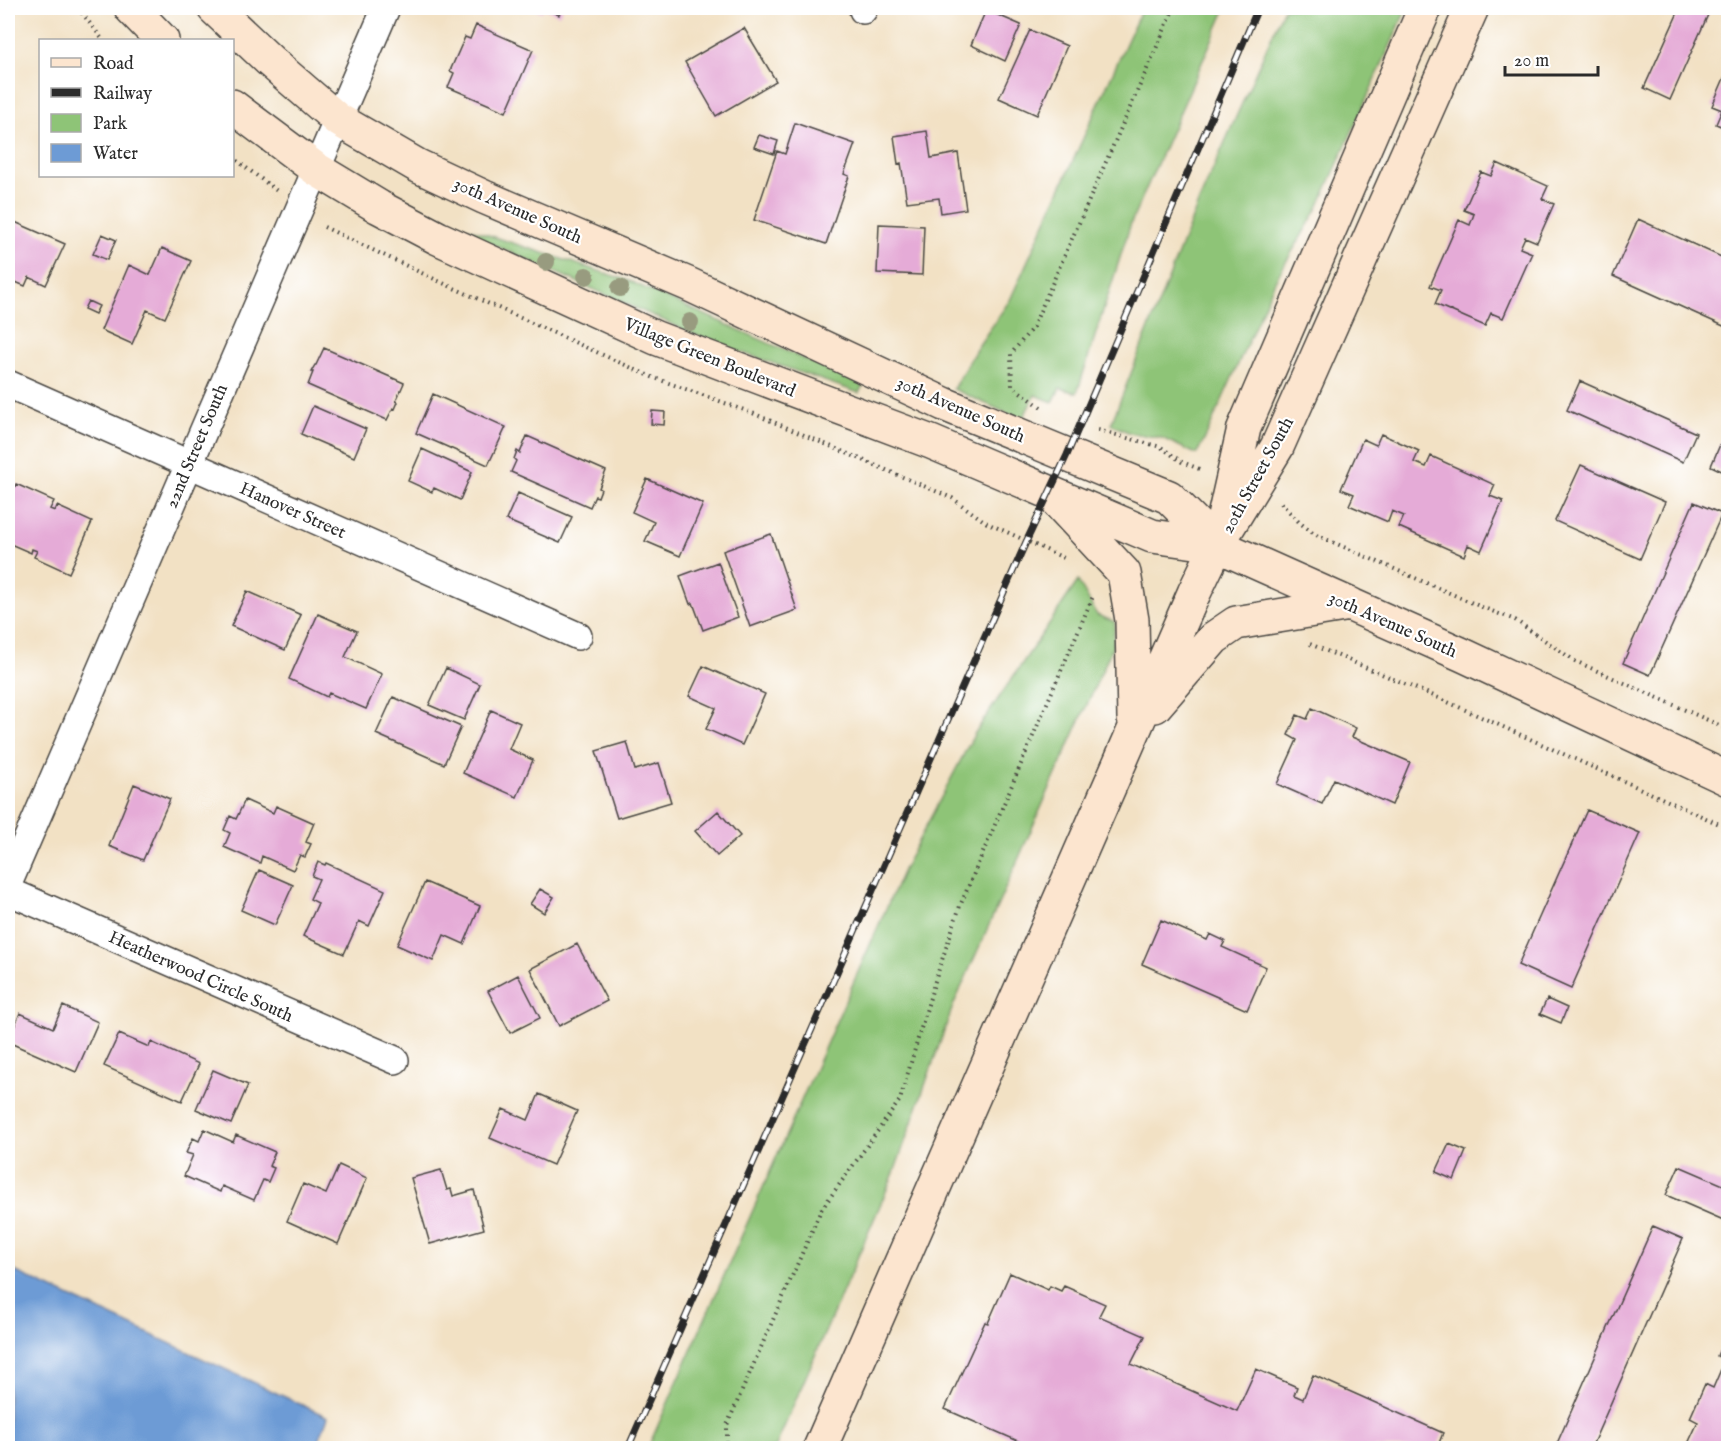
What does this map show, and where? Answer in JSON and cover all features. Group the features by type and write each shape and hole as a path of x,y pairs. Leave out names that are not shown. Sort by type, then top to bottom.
{"street":[{"path":"131,8 161,39"},
{"name":"30th Avenue South","path":"214,8 270,61 337,119 418,166 688,284 944,404 1169,498 1217,545 1728,779"},
{"name":"22nd Street South","path":"8,884 386,8"},
{"name":"20th Street South","path":"1217,545 1244,428 1425,8"},
{"name":"20th Street South","path":"1217,545 1277,447 1472,8"},
{"name":"Village Green Boulevard","path":"234,108 316,169 379,207 438,238 656,338 931,442 1152,536 1217,545"},
{"name":"Hanover Street","path":"8,384 578,636"},
{"path":"1049,493 1124,573 1132,620 1134,730"},
{"path":"820,1449 1217,545"},
{"path":"1134,730 1214,638 1236,623 1350,604"},
{"name":"Heatherwood Circle South","path":"8,891 395,1060"}],"path":[{"path":"78,8 102,39"},
{"path":"1045,410 1012,386 1011,354 1034,327 1174,8"},
{"path":"1089,428 1161,447 1182,462"},
{"path":"1282,504 1314,534 1515,620 1575,662 1728,729"},
{"path":"727,1449 727,1425 821,1210 900,1100 960,906 1095,591"},
{"path":"1302,640 1728,828"}],"green space":[{"path":"1142,8 1226,8 1131,223 1077,393 1060,388 1053,402 1035,395 1022,420 953,389 977,348 1010,300"},
{"path":"1284,8 1407,8 1318,208 1276,279 1196,454 1162,438 1130,433 1111,424 1199,201"},
{"path":"467,228 629,281 863,385 859,393 712,342 465,232"},
{"path":"1078,581 1097,615 1115,622 1113,646 953,1006 894,1173 775,1448 648,1448 903,870 975,733"}],"water":[{"path":"8,1268 328,1417 316,1448 8,1448"}],"building":[{"path":"543,8 563,8 559,15"},
{"path":"1680,8 1711,8 1670,100 1644,88"},
{"path":"986,10 1021,25 1005,61 971,45"},
{"path":"476,25 533,50 506,112 448,87 454,73 450,71 465,37 470,39"},
{"path":"744,28 776,81 716,116 685,62"},
{"path":"1030,30 1067,46 1037,115 999,98"},
{"path":"1728,69 1728,129 1716,124 1722,110 1712,106"},
{"path":"795,123 855,144 844,174 849,176 826,244 754,220 777,151 785,154"},
{"path":"927,131 931,158 958,153 966,209 941,213 939,198 907,202 894,136"},
{"path":"759,135 778,141 774,154 754,147"},
{"path":"1497,163 1548,186 1542,199 1554,204 1537,242 1525,237 1520,248 1532,253 1503,318 1491,313 1485,326 1435,304 1441,290 1430,286 1459,220 1470,225 1474,214 1464,210 1481,172 1491,176"},
{"path":"8,219 65,244 46,285 29,277 25,286 13,281 8,293"},
{"path":"1638,219 1728,260 1728,328 1613,276"},
{"path":"879,224 924,226 922,275 877,273"},
{"path":"102,234 116,240 107,260 93,254"},
{"path":"162,248 191,261 165,318 147,310 132,344 101,330 129,265 150,275"},
{"path":"88,301 99,306 95,314 84,309"},
{"path":"324,348 404,383 395,409 393,408 387,420 308,385 313,372 311,372"},
{"path":"1580,381 1696,433 1683,462 1567,410"},
{"path":"433,394 506,427 488,465 416,433"},
{"path":"313,406 366,429 354,457 301,434"},
{"path":"652,411 665,412 664,425 651,424"},
{"path":"1728,426 1728,474 1711,466"},
{"path":"1381,434 1419,451 1414,462 1426,467 1431,456 1495,485 1490,496 1503,501 1481,551 1468,545 1464,556 1399,527 1404,516 1392,511 1388,522 1349,505 1354,494 1341,489 1363,439 1376,445"},
{"path":"527,436 606,471 598,497 595,496 590,507 511,472 517,451 520,453"},
{"path":"422,449 472,472 460,500 434,488 432,492 408,481"},
{"path":"1581,465 1665,502 1640,559 1555,521"},
{"path":"647,479 703,504 680,556 645,541 654,522 632,512"},
{"path":"16,484 54,501 50,509 55,511 57,506 92,522 69,573 34,557 37,551 32,549 31,553 8,543 8,504"},
{"path":"518,493 572,517 560,543 506,520"},
{"path":"1694,502 1722,514 1650,675 1623,663"},
{"path":"771,534 797,610 750,627 723,551"},
{"path":"718,562 738,617 703,630 680,576"},
{"path":"247,591 301,615 285,650 231,626"},
{"path":"318,614 357,631 345,657 382,674 366,709 329,693 327,697 289,679"},
{"path":"703,666 765,694 742,745 706,729 716,708 689,696"},
{"path":"446,668 480,684 464,720 429,705"},
{"path":"393,697 461,727 444,764 376,734"},
{"path":"1312,708 1356,728 1352,737 1410,762 1392,805 1334,779 1322,804 1277,784 1297,740 1288,735 1297,715 1307,719"},
{"path":"491,710 520,723 509,749 533,760 517,797 463,773"},
{"path":"627,742 635,770 659,763 671,802 617,818 596,751"},
{"path":"134,784 170,799 143,860 109,846"},
{"path":"245,800 273,813 276,806 314,823 306,842 311,844 305,857 300,855 293,870 262,856 260,863 224,847 230,833 224,830 230,816 236,819"},
{"path":"1587,810 1640,833 1571,989 1518,965"},
{"path":"718,811 740,836 717,856 695,831"},
{"path":"318,862 325,865 326,863 385,890 369,926 359,921 344,954 303,936 318,903 310,899 319,879 312,876"},
{"path":"259,870 293,885 275,925 241,910"},
{"path":"425,882 480,906 464,944 444,935 433,961 397,945"},
{"path":"540,889 554,897 544,913 530,904"},
{"path":"1161,920 1207,940 1210,934 1225,941 1222,947 1266,967 1247,1010 1142,964"},
{"path":"577,944 607,1001 559,1026 530,969"},
{"path":"518,975 540,1018 510,1033 488,991"},
{"path":"1547,999 1567,1008 1561,1023 1540,1014"},
{"path":"63,1006 98,1022 76,1072 8,1042 20,1013 53,1028"},
{"path":"119,1034 149,1047 151,1042 199,1064 182,1101 104,1066"},
{"path":"213,1070 248,1085 231,1124 196,1109"},
{"path":"539,1094 577,1111 553,1165 490,1138 503,1109 528,1120"},
{"path":"204,1129 233,1142 236,1135 275,1152 269,1166 274,1168 268,1182 263,1180 254,1200 222,1186 220,1192 184,1176 193,1155 186,1153 193,1138 199,1141"},
{"path":"1449,1144 1466,1151 1454,1180 1436,1172"},
{"path":"339,1165 367,1178 338,1244 287,1221 303,1184 326,1194"},
{"path":"1679,1166 1728,1187 1728,1222 1666,1195"},
{"path":"441,1170 447,1190 451,1189 453,1196 474,1190 484,1229 430,1244 411,1178"},
{"path":"1653,1226 1683,1239 1591,1448 1555,1448"},
{"path":"1010,1273 1048,1290 1050,1286 1061,1291 1064,1286 1105,1304 1099,1316 1145,1336 1131,1364 1237,1411 1256,1369 1297,1387 1294,1395 1303,1399 1313,1375 1443,1433 1437,1448 1034,1448 945,1409"},
{"path":"1725,1338 1728,1339 1728,1448 1686,1448 1698,1422 1690,1418 1705,1384 1713,1388 1725,1360 1717,1356"}],"railway":[{"path":"628,1448 1026,542 1067,455 1258,8"}]}
